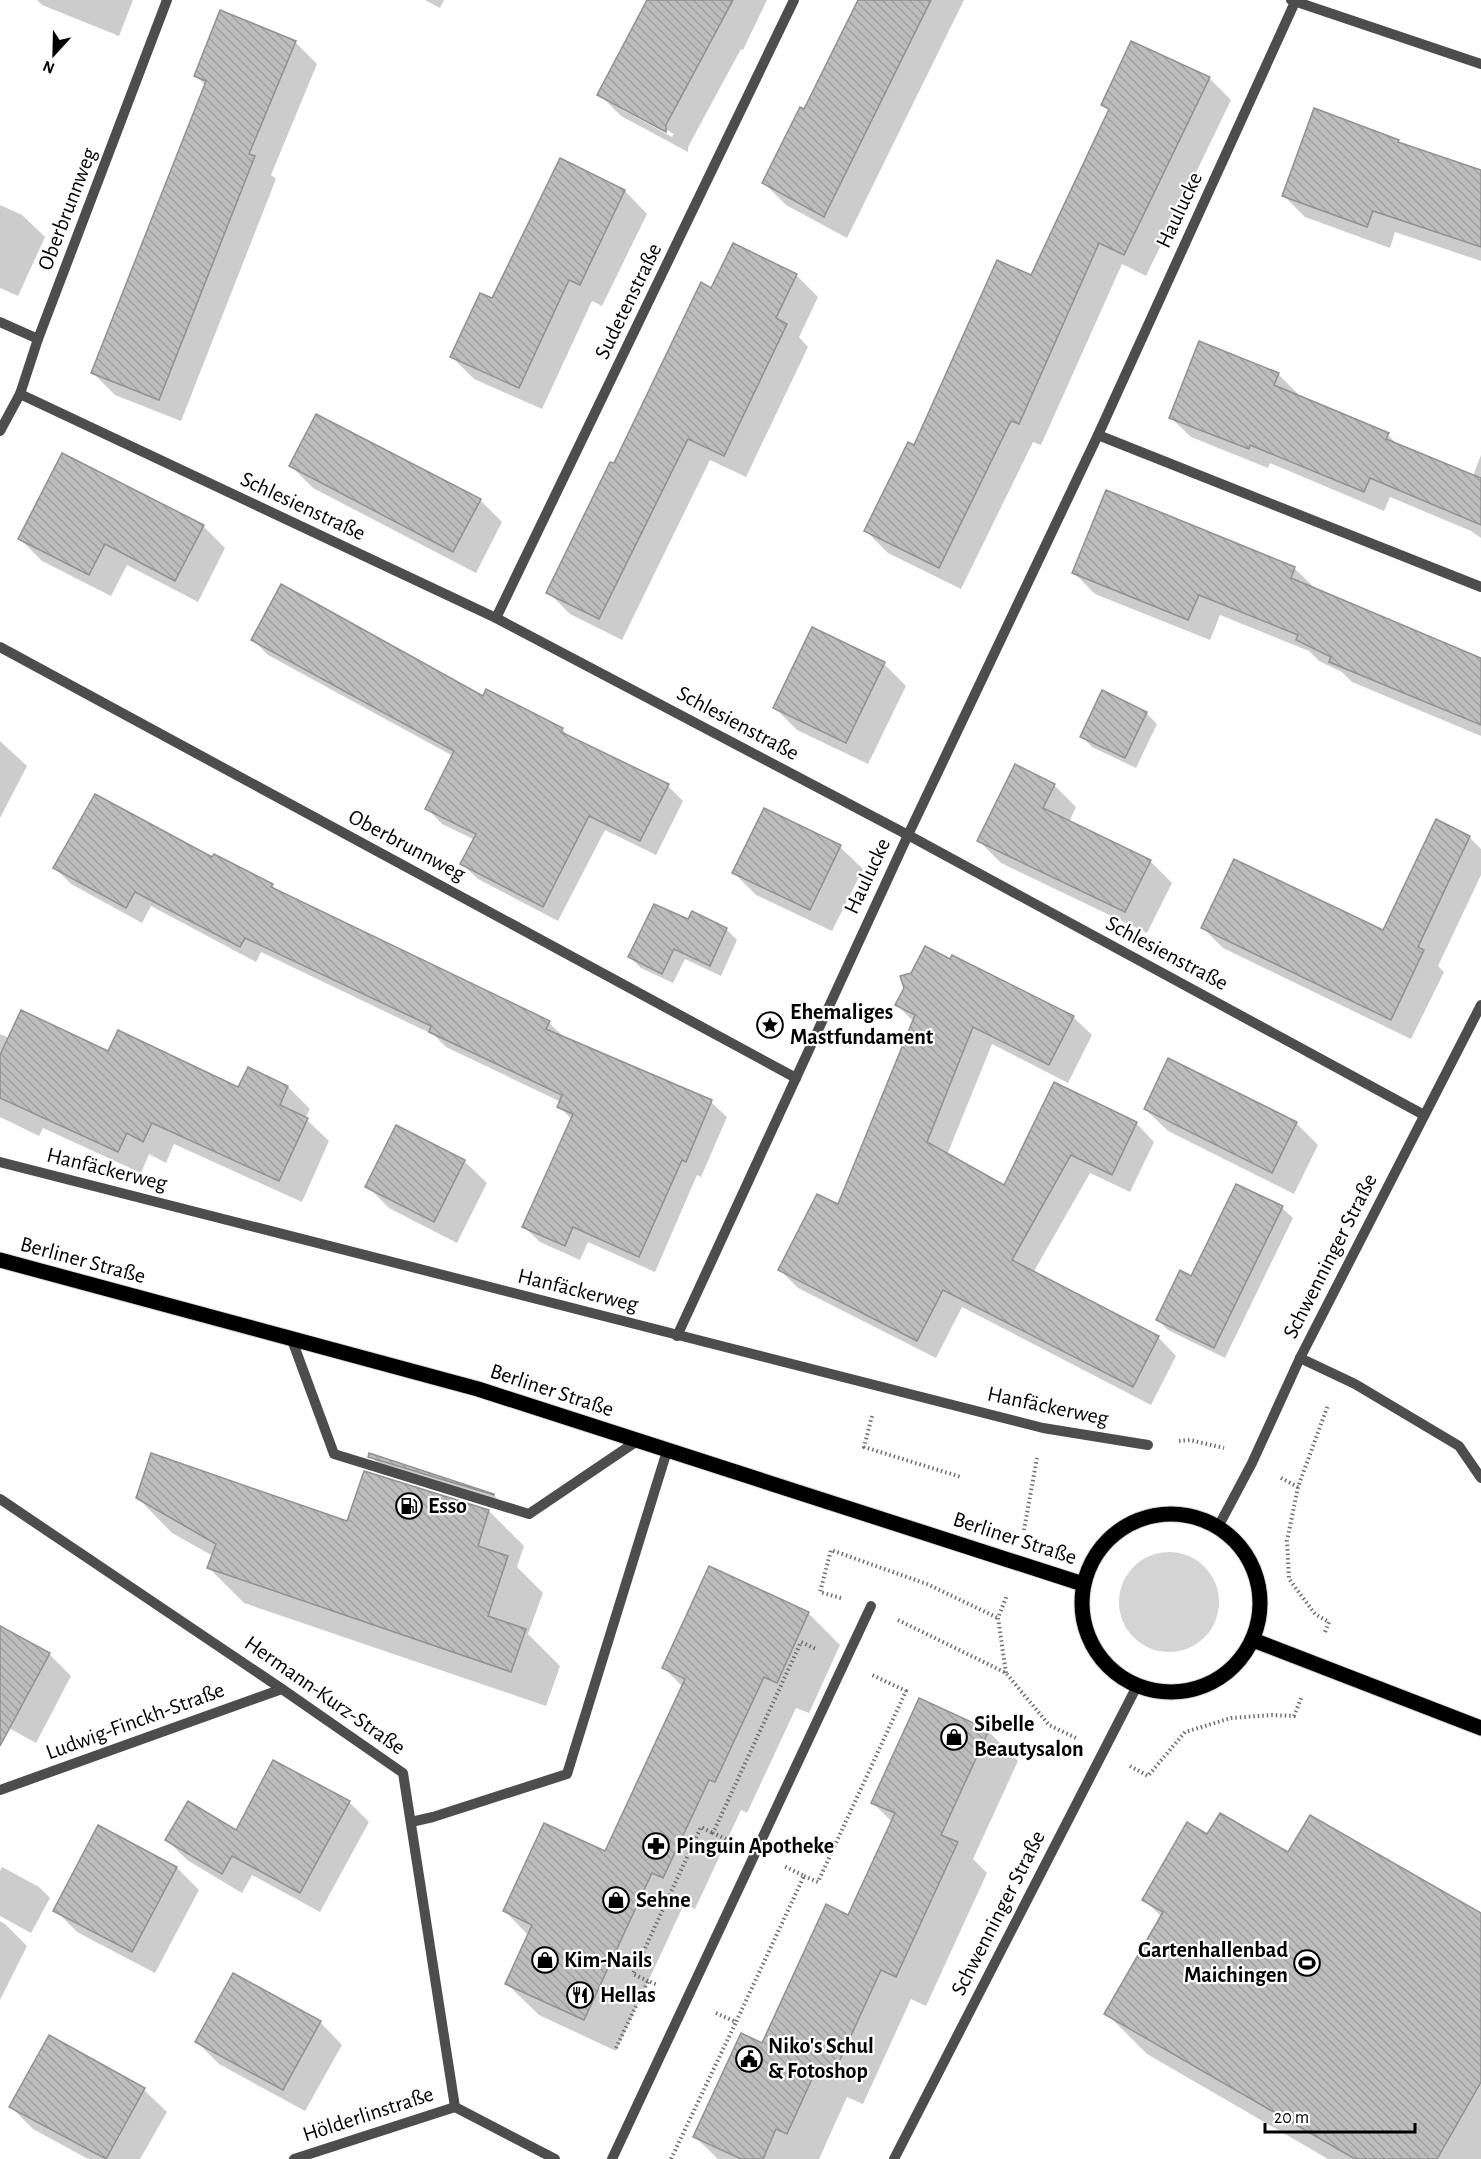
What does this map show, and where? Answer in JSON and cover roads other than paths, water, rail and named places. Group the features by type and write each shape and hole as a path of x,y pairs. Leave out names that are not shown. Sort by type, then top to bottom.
{"main road":[{"name":"Berliner Straße","path":"0,1260 478,1389 1083,1584"},
{"path":"1163,1514 1191,1516 1218,1527 1242,1548 1257,1576 1260,1608 1253,1640 1238,1663 1216,1680 1191,1690 1164,1692 1137,1686 1116,1673 1099,1655 1087,1633 1082,1609 1083,1584 1093,1558 1112,1536 1136,1520 1163,1514"},
{"path":"1253,1640 1481,1728"}],"street":[{"name":"Oberbrunnweg","path":"0,431 20,394 38,339 167,0"},
{"name":"Sudetenstraße","path":"496,618 794,0"},
{"path":"1293,1 1481,63"},
{"name":"Haulucke","path":"677,1336 908,835 1098,435 1293,1"},
{"path":"0,322 38,339"},
{"name":"Schlesienstraße","path":"20,394 496,618 908,835 1424,1115"},
{"path":"1098,435 1481,587"},
{"name":"Oberbrunnweg","path":"0,647 796,1078"},
{"name":"Schwenninger Straße","path":"1218,1527 1252,1463 1300,1358 1481,1005"},
{"name":"Hanfäckerweg","path":"0,1162 1043,1428 1148,1445"},
{"path":"292,1340 334,1454 529,1514 638,1441"},
{"path":"1300,1358 1355,1384 1459,1446 1481,1478"},
{"path":"411,1822 567,1774 667,1451"},
{"name":"Hermann-Kurz-Straße","path":"0,1499 403,1773 455,2107"},
{"path":"612,2159 871,1606"},
{"name":"Schwenninger Straße","path":"894,2159 1137,1686"},
{"name":"Ludwig-Finckh-Straße","path":"0,1790 282,1689"},
{"path":"455,2107 554,2159"},
{"name":"Hölderlinstraße","path":"294,2159 455,2107"}],"place":[{"name":"Ehemaliges Mastfundament","path":"770,1025"},
{"name":"Esso","path":"409,1506"},
{"name":"Sibelle Beautysalon","path":"954,1737"},
{"name":"Pinguin Apotheke","path":"656,1846"},
{"name":"Sehne","path":"616,1900"},
{"name":"Kim-Nails","path":"545,1960"},
{"name":"Gartenhallenbad Maichingen","path":"1307,1963"},
{"name":"Hellas","path":"580,1995"},
{"name":"Niko's Schul & Fotoshop","path":"749,2059"}]}
